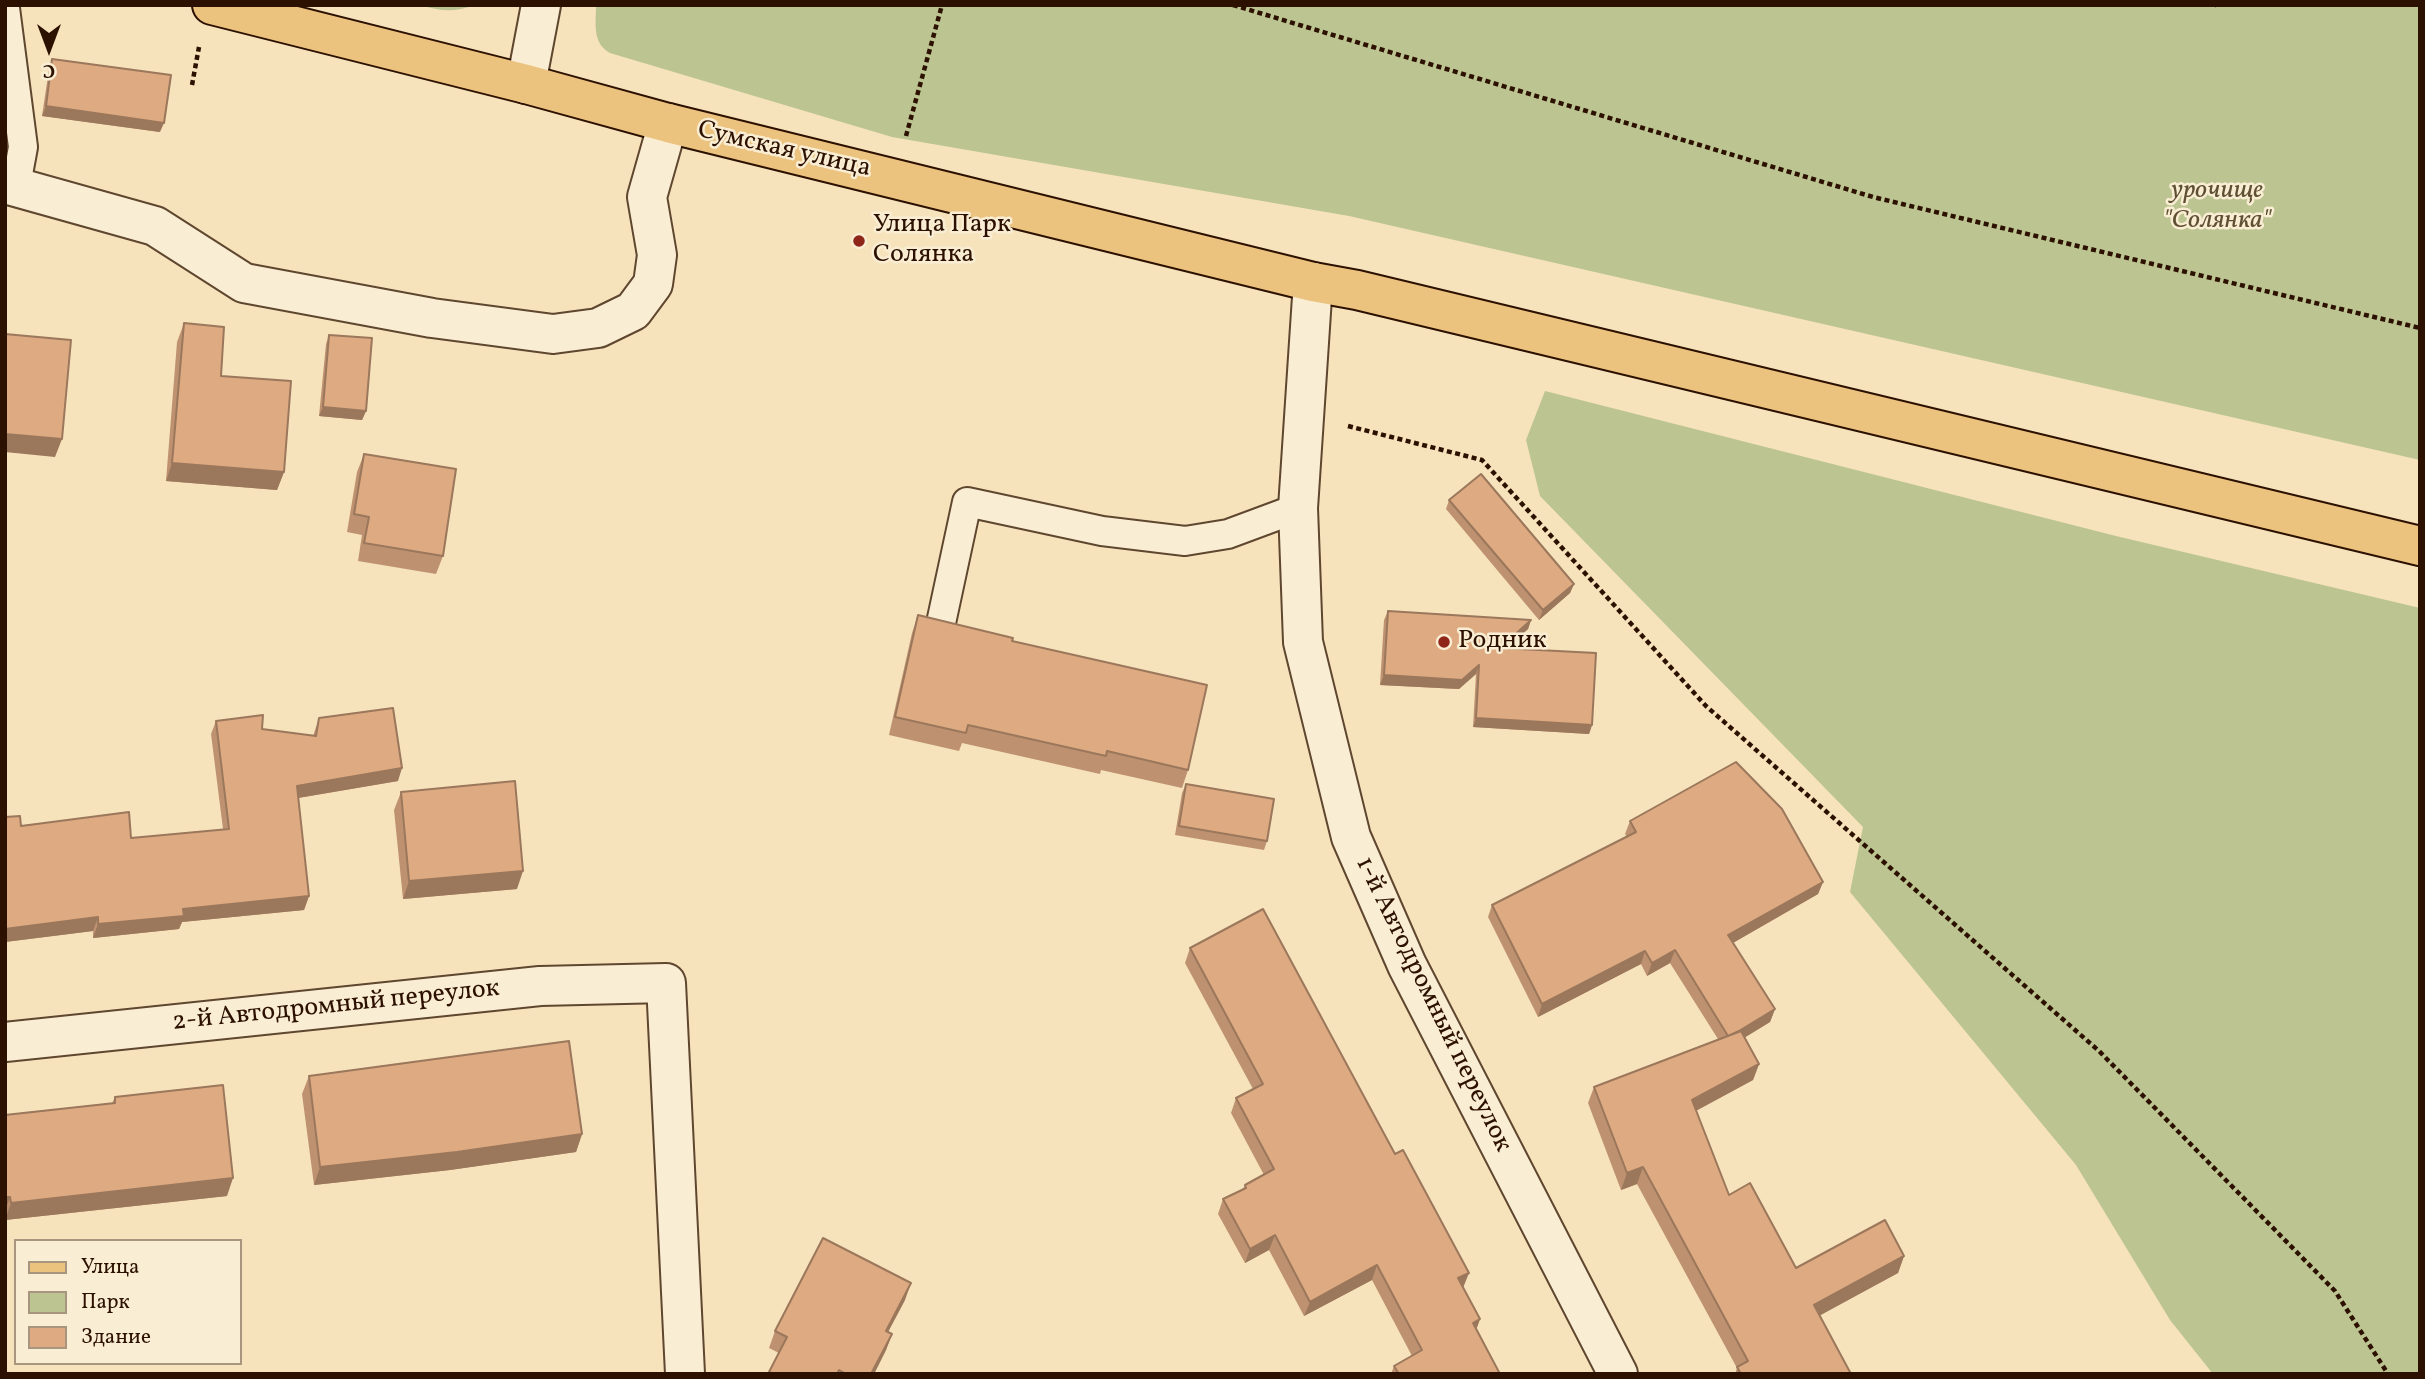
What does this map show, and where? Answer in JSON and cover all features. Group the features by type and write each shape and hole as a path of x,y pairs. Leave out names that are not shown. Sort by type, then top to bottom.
{"main road":[{"name":"Сумская улица","path":"212,5 526,84 668,123 1313,282 1357,290 2420,546"}],"street":[{"path":"526,84 541,5"},
{"path":"10,184 155,226 244,283 432,318 553,334 598,328 633,311 653,284 657,255 647,197 668,123"},
{"name":"1-й Автодромный переулок","path":"1313,282 1298,508 1303,642 1351,837 1407,965 1618,1374"},
{"name":"2-й Автодромный переулок","path":"5,1042 540,986 667,983 685,1374"}],"lane":[{"path":"5,8 23,147 10,184"},
{"path":"941,623 967,502 1102,531 1185,541 1228,534 1298,508"}],"path":[{"path":"895,177 942,5"},
{"path":"1233,5 1873,197 2420,328"},
{"path":"1303,414 1482,460 1706,706 2099,1051 2335,1292 2388,1374"}],"green space":[{"path":"420,5 474,5 447,10"},
{"name":"урочище \"Солянка\"","path":"596,5 2420,5 2420,460 1349,216 892,137 610,53 600,44 598,38"},
{"path":"1545,391 2116,536 2420,608 2420,1374 2213,1374 2170,1320 2076,1165 1850,892 1863,827 1540,496 1526,440"}],"building":[{"path":"52,59 171,75 164,123 46,106"},
{"path":"184,323 224,327 221,376 291,381 284,472 172,463"},
{"path":"5,334 71,340 62,439 5,434"},
{"path":"329,335 372,338 366,411 323,407"},
{"path":"364,454 456,469 443,556 364,543 369,517 354,514"},
{"path":"1481,474 1574,584 1543,610 1449,500"},
{"path":"1388,611 1531,620 1500,648 1596,653 1592,725 1476,718 1479,665 1462,680 1384,675"},
{"path":"918,615 1013,638 1012,641 1207,685 1188,770 1107,751 1106,756 968,725 966,733 895,717"},
{"path":"393,708 402,768 297,786 309,896 183,909 184,916 98,924 98,917 5,929 5,817 20,816 21,826 129,812 131,838 229,829 216,721 263,715 262,729 316,736 319,718"},
{"path":"1736,762 1782,809 1823,882 1728,935 1775,1009 1728,1036 1675,950 1652,963 1645,951 1542,1004 1492,905 1636,832 1630,821"},
{"path":"515,781 523,871 409,881 401,792"},
{"path":"1186,784 1274,799 1267,841 1179,826"},
{"path":"1263,909 1395,1154 1403,1150 1469,1273 1458,1278 1480,1319 1473,1323 1500,1374 1399,1374 1394,1366 1422,1350 1377,1265 1310,1302 1275,1235 1250,1249 1223,1199 1246,1188 1245,1185 1274,1169 1236,1098 1263,1084 1190,948"},
{"path":"1741,1031 1759,1064 1692,1100 1729,1195 1750,1183 1796,1268 1885,1220 1904,1256 1814,1305 1851,1374 1741,1374 1737,1367 1748,1361 1643,1167 1627,1173 1594,1087"},
{"path":"569,1041 582,1134 457,1152 320,1167 309,1076"},
{"path":"223,1085 233,1178 11,1203 10,1197 5,1197 5,1115 115,1103 115,1097"},
{"path":"823,1238 911,1283 886,1331 892,1334 871,1374 846,1374 839,1370 837,1374 773,1374 769,1372 787,1337 775,1331"}],"place":[{"name":"Улица Парк Солянка","path":"859,241"},
{"name":"Родник","path":"1444,642"}]}
